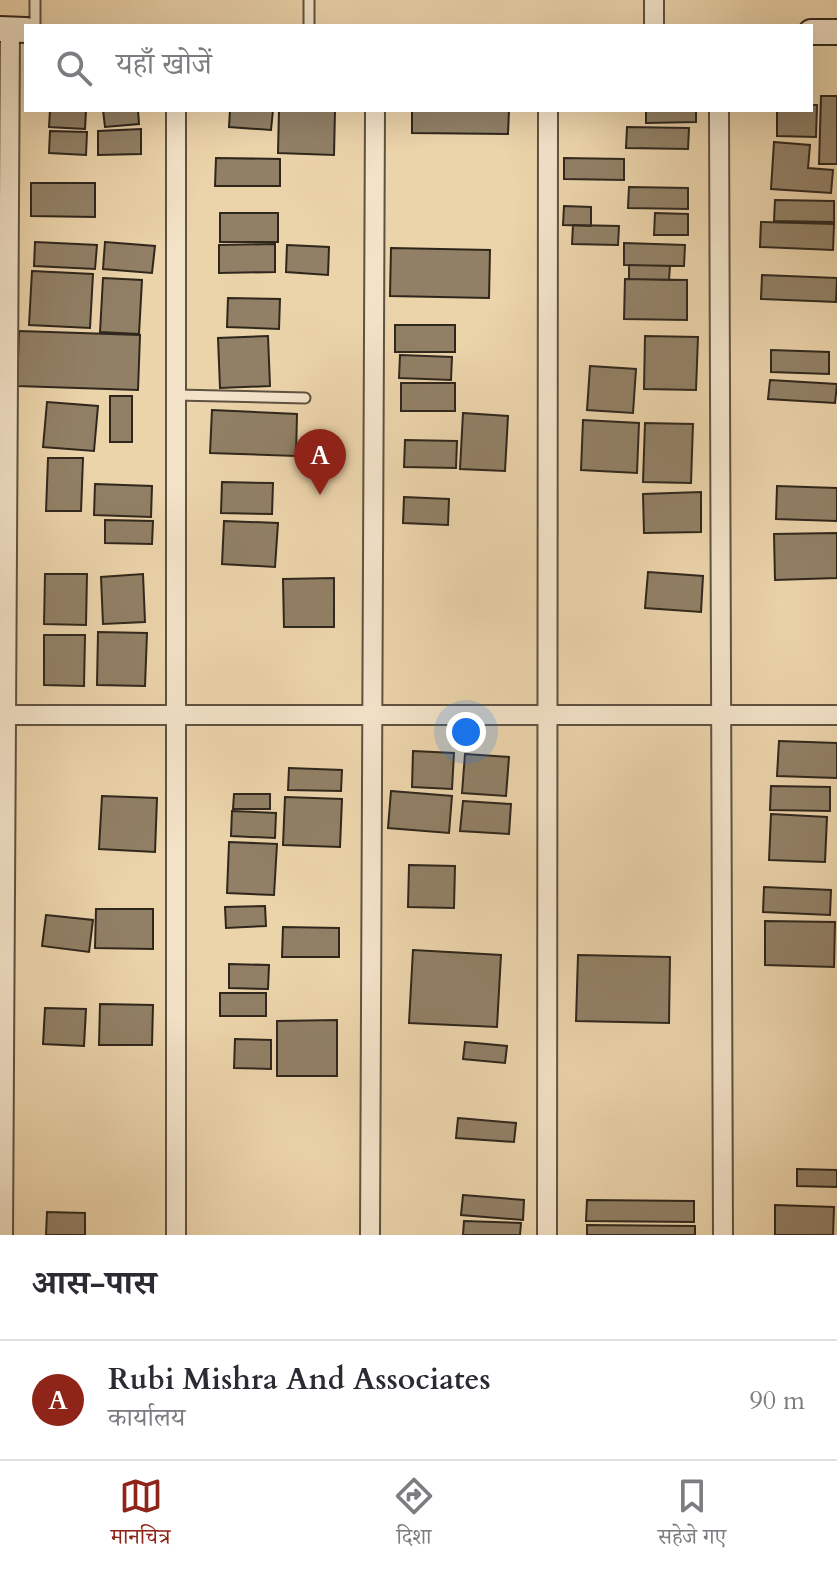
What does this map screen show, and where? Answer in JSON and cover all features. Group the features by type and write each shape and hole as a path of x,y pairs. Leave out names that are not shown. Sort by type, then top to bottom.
{"main road":[{"path":"813,32 837,32"}],"street":[{"path":"654,0 654,24"},
{"path":"3,1235 3,715 12,30"},
{"path":"176,112 176,1235"},
{"path":"370,1235 375,112"},
{"path":"547,1235 548,112"},
{"path":"719,112 723,1235"},
{"path":"3,715 837,715"}],"lane":[{"path":"35,0 35,24"},
{"path":"309,0 309,24"},
{"path":"176,395 305,398"}],"building":[{"path":"821,96 837,96 837,164 819,164"},
{"path":"813,105 817,105 816,137 777,136 777,112 813,112"},
{"path":"50,112 86,112 85,129 49,127"},
{"path":"103,112 138,112 139,124 105,127"},
{"path":"230,112 273,112 271,130 229,127"},
{"path":"279,112 335,112 334,155 278,153"},
{"path":"412,112 509,112 508,134 412,133"},
{"path":"646,112 696,112 696,122 646,123"},
{"path":"627,127 689,128 688,149 626,148"},
{"path":"141,129 141,154 98,155 98,131"},
{"path":"50,131 87,132 86,155 49,153"},
{"path":"774,142 810,145 808,168 833,170 831,193 771,189"},
{"path":"216,158 280,159 280,186 215,186"},
{"path":"564,158 624,159 624,180 564,179"},
{"path":"31,183 95,183 95,217 31,216"},
{"path":"629,187 688,188 688,209 628,208"},
{"path":"775,200 834,201 834,222 774,221"},
{"path":"564,206 591,207 591,226 563,225"},
{"path":"220,213 278,213 278,242 220,242"},
{"path":"655,213 688,214 688,235 654,235"},
{"path":"761,222 834,224 833,250 760,247"},
{"path":"573,225 619,226 618,245 572,244"},
{"path":"35,242 97,245 95,269 34,266"},
{"path":"105,242 155,246 152,273 103,269"},
{"path":"624,243 685,245 684,266 624,265"},
{"path":"275,244 275,272 219,273 219,245"},
{"path":"287,245 329,247 328,275 286,272"},
{"path":"391,248 490,250 489,298 390,296"},
{"path":"629,265 670,266 669,280 629,279"},
{"path":"32,271 93,274 90,328 29,325"},
{"path":"762,275 837,278 836,302 761,299"},
{"path":"103,278 142,280 139,334 100,332"},
{"path":"625,279 687,280 687,320 624,319"},
{"path":"228,298 280,299 279,329 227,327"},
{"path":"395,325 455,325 455,352 395,352"},
{"path":"19,331 140,335 138,390 17,386"},
{"path":"268,336 270,386 220,388 218,338"},
{"path":"645,336 698,337 696,390 644,389"},
{"path":"771,350 829,352 829,374 771,372"},
{"path":"400,355 452,357 451,380 399,378"},
{"path":"590,366 636,369 633,413 587,410"},
{"path":"770,380 837,384 835,403 768,399"},
{"path":"401,383 455,383 455,411 401,411"},
{"path":"110,396 132,396 132,442 110,442"},
{"path":"47,402 98,406 94,451 43,447"},
{"path":"212,410 297,414 296,456 210,453"},
{"path":"463,413 508,416 505,471 460,469"},
{"path":"583,420 639,423 637,473 581,470"},
{"path":"645,423 693,424 691,483 643,482"},
{"path":"405,440 457,441 456,468 404,467"},
{"path":"48,458 83,458 81,511 46,511"},
{"path":"222,482 273,483 272,514 221,513"},
{"path":"95,484 152,486 151,517 94,515"},
{"path":"777,486 837,488 837,521 776,519"},
{"path":"701,492 701,532 644,533 643,494"},
{"path":"404,497 449,499 448,525 403,523"},
{"path":"105,520 153,521 152,544 105,543"},
{"path":"224,521 278,523 275,567 222,564"},
{"path":"837,533 837,578 775,580 774,534"},
{"path":"648,572 703,576 701,612 645,608"},
{"path":"45,574 87,574 86,625 44,624"},
{"path":"143,574 145,622 103,624 101,577"},
{"path":"334,578 334,627 284,627 283,579"},
{"path":"98,632 147,633 145,686 97,685"},
{"path":"44,635 85,635 84,686 44,685"},
{"path":"779,741 837,743 837,778 777,776"},
{"path":"413,751 454,753 452,789 412,787"},
{"path":"465,754 509,757 506,796 462,793"},
{"path":"289,768 342,770 341,791 288,790"},
{"path":"771,786 830,787 830,811 770,810"},
{"path":"391,791 452,796 449,833 388,828"},
{"path":"234,794 270,794 270,809 233,809"},
{"path":"102,796 157,798 155,852 99,849"},
{"path":"285,797 342,799 340,847 283,845"},
{"path":"463,801 511,804 509,834 460,831"},
{"path":"232,811 276,813 275,838 231,836"},
{"path":"771,814 827,817 825,862 769,860"},
{"path":"229,842 277,844 274,895 227,893"},
{"path":"409,865 455,866 454,908 408,907"},
{"path":"764,887 831,890 830,915 763,912"},
{"path":"265,906 266,926 226,928 225,907"},
{"path":"96,909 153,909 153,949 95,948"},
{"path":"46,915 93,920 89,952 42,946"},
{"path":"765,921 835,922 834,967 765,965"},
{"path":"283,927 339,928 339,957 282,957"},
{"path":"413,950 501,955 497,1027 409,1023"},
{"path":"578,955 670,957 669,1023 576,1021"},
{"path":"229,964 269,965 268,989 229,988"},
{"path":"220,993 266,993 266,1016 220,1016"},
{"path":"100,1004 153,1005 152,1045 99,1045"},
{"path":"45,1008 86,1009 84,1046 43,1044"},
{"path":"337,1020 337,1076 277,1076 277,1021"},
{"path":"235,1039 271,1040 271,1069 234,1068"},
{"path":"465,1042 507,1046 505,1063 463,1059"},
{"path":"458,1118 516,1123 514,1142 456,1138"},
{"path":"797,1169 837,1170 837,1187 797,1186"},
{"path":"463,1195 524,1200 523,1220 461,1215"},
{"path":"587,1200 694,1201 694,1222 586,1221"},
{"path":"775,1205 834,1207 833,1235 775,1235"},
{"path":"47,1212 85,1213 85,1235 46,1235"},
{"path":"464,1221 521,1223 520,1235 463,1235"},
{"path":"587,1225 695,1226 695,1235 587,1235"}],"place":[{"name":"Rubi Mishra And Associates","path":"320,495"}]}
